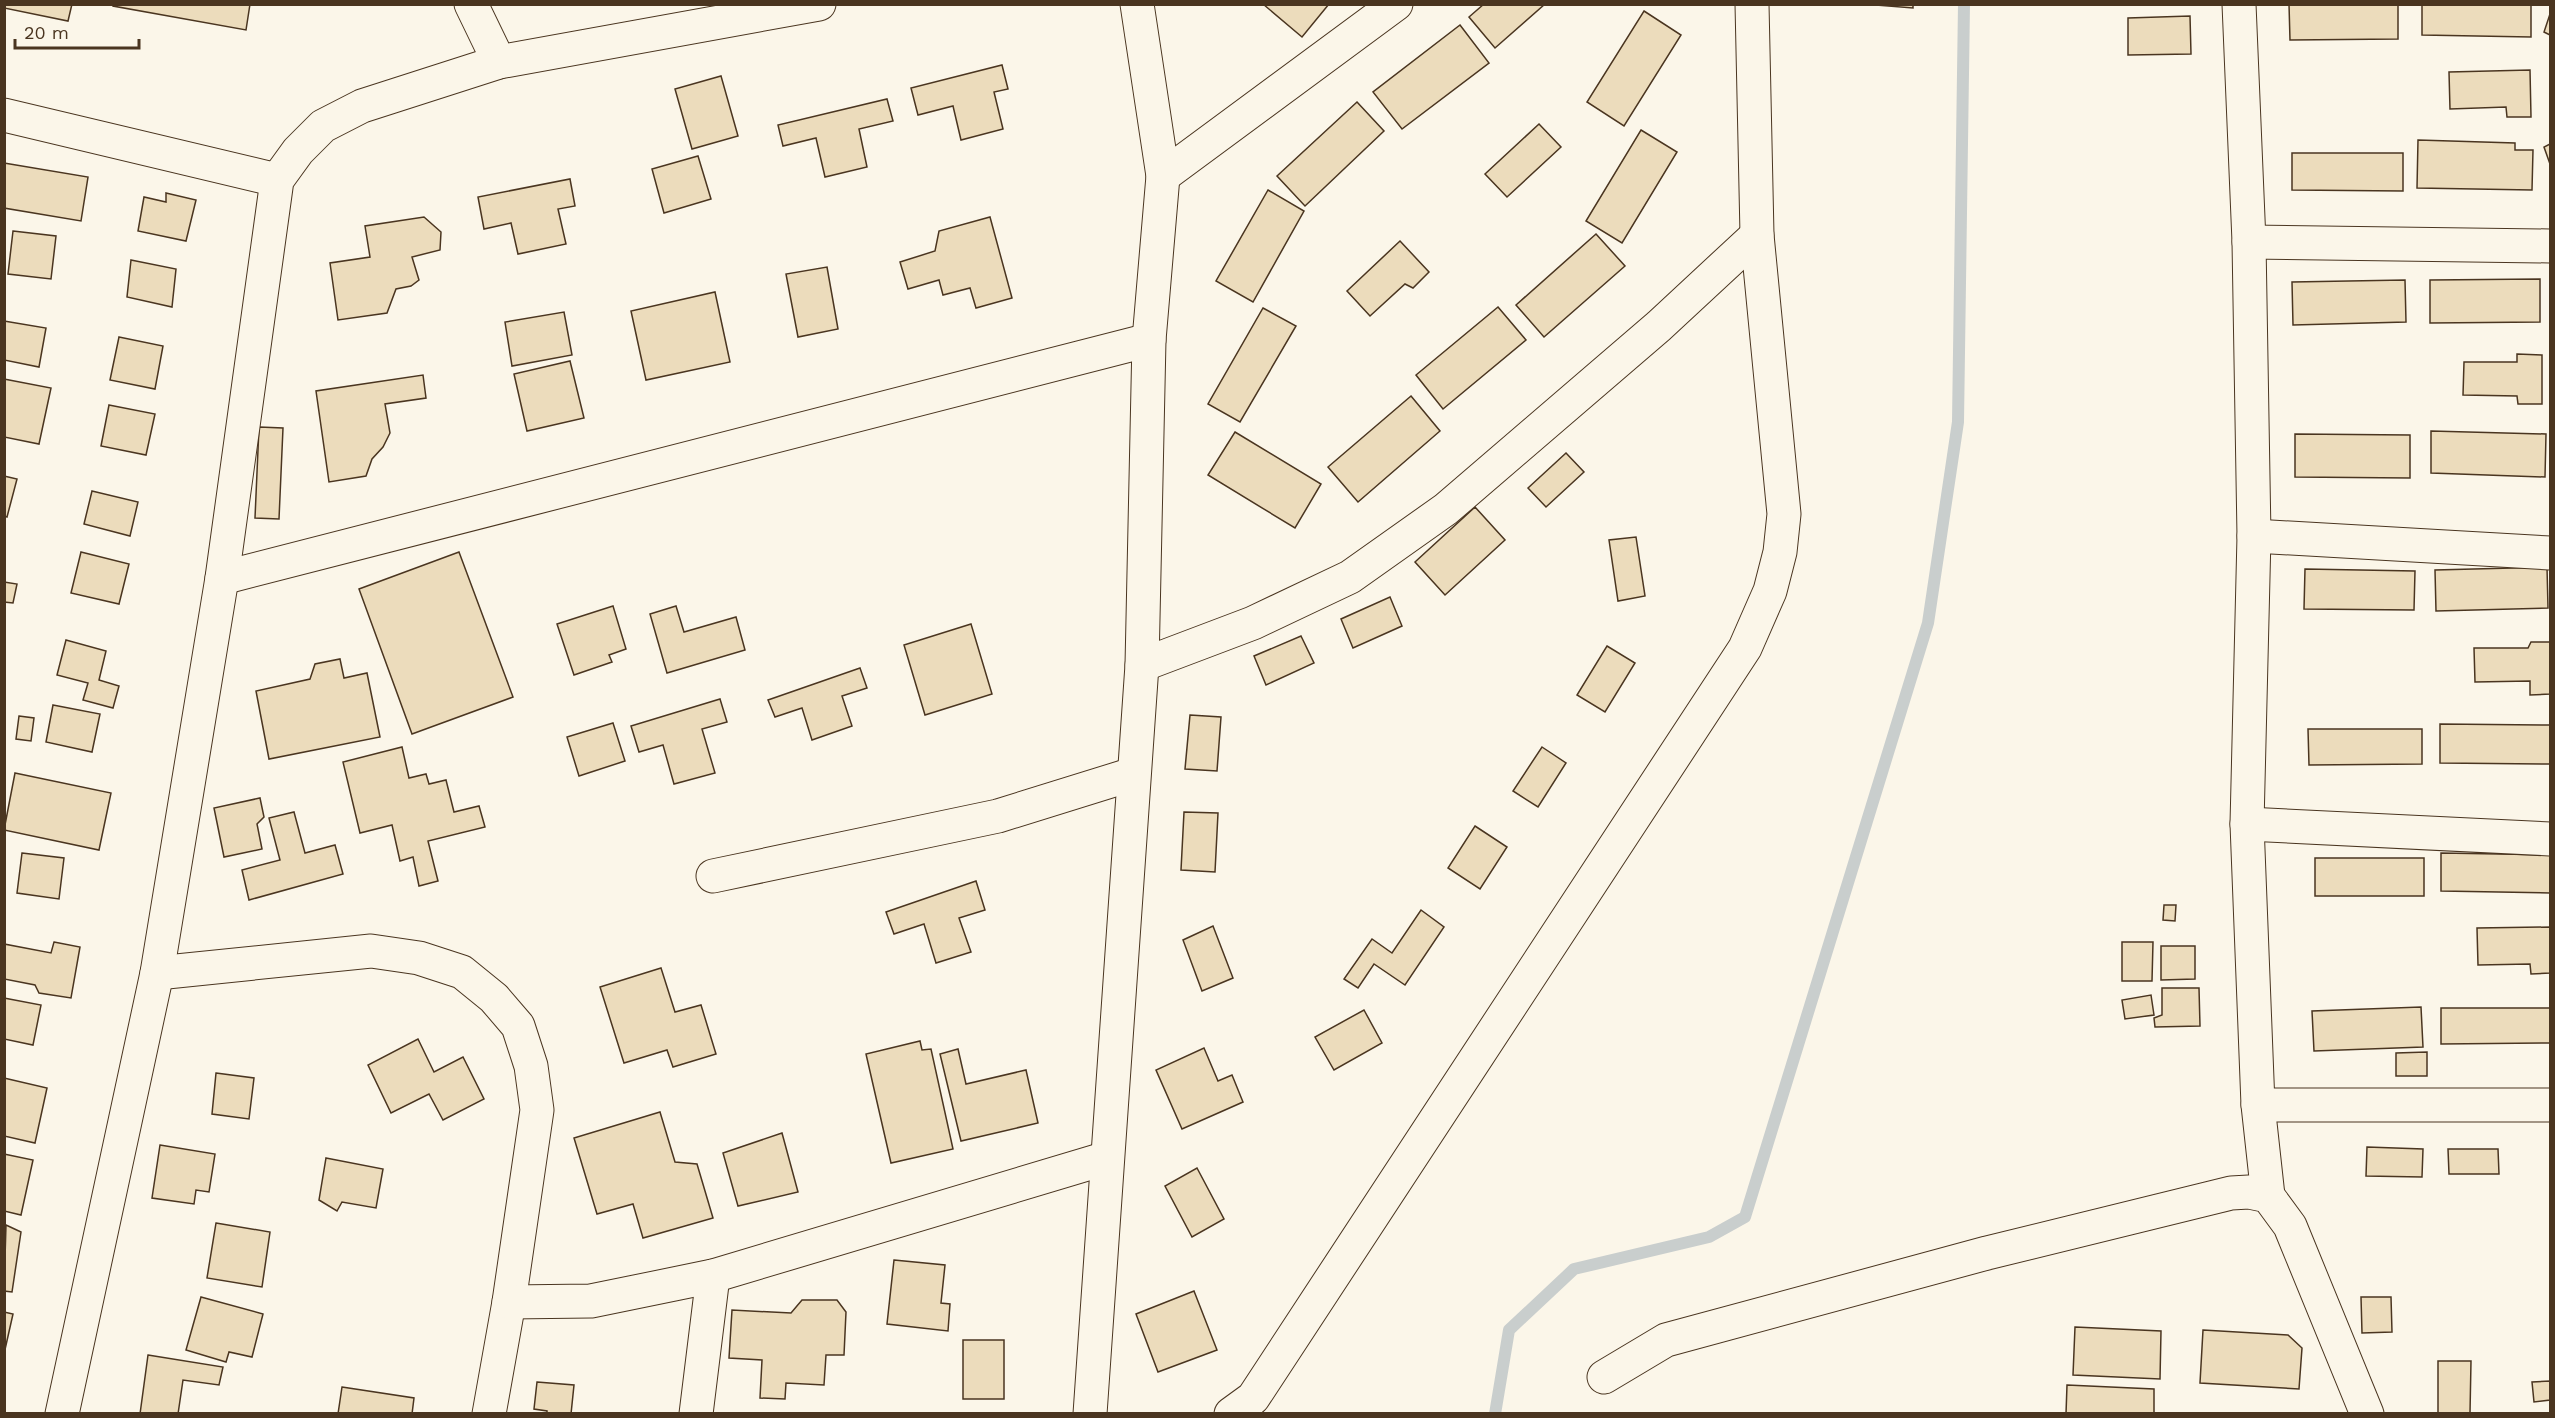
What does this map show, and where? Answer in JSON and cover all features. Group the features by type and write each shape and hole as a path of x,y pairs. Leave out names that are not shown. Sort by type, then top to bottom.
{"street":[{"path":"471,4 499,62"},
{"path":"62,1413 157,973 222,578 277,180 298,152 323,126 362,106 499,62 819,4"},
{"path":"1090,1413 1142,665 1149,340 1163,176 1137,4"},
{"path":"1163,176 1396,4"},
{"path":"1231,1413 1253,1398 1749,639 1770,591 1780,552 1784,514 1757,236 1752,4"},
{"path":"2239,4 2249,242 2254,536 2247,824 2258,1105 2268,1196 2290,1226 2367,1413"},
{"path":"4,115 277,180"},
{"path":"1142,665 1253,622 1350,577 1446,509 1659,326 1757,236"},
{"path":"2249,242 2550,246"},
{"path":"222,578 1149,340"},
{"path":"2254,536 2550,553"},
{"path":"713,876 998,816 1133,774"},
{"path":"2247,824 2550,839"},
{"path":"157,973 371,951 419,958 462,972 494,998 518,1026 531,1066 537,1110 509,1302 489,1413"},
{"path":"2258,1105 2550,1105"},
{"path":"509,1302 591,1301 713,1276 1107,1158"},
{"path":"1604,1377 1666,1340 1700,1330 1987,1253 2220,1196 2249,1192 2268,1196"},
{"path":"696,1413 713,1276"}],"building":[{"path":"4,4 72,4 68,21 4,8"},
{"path":"113,4 250,4 246,30 113,6"},
{"path":"1263,4 1329,4 1302,37"},
{"path":"1484,4 1545,4 1495,48 1469,17"},
{"path":"1863,4 1913,4 1913,8"},
{"path":"2289,4 2398,4 2398,39 2290,40"},
{"path":"2422,4 2531,4 2531,37 2422,35"},
{"path":"1644,11 1681,35 1624,126 1587,102"},
{"path":"2550,14 2550,35 2544,32"},
{"path":"2190,16 2191,54 2128,55 2128,18"},
{"path":"1460,25 1489,63 1402,129 1373,92"},
{"path":"1002,65 1008,89 994,92 1003,129 961,140 953,106 918,115 911,88"},
{"path":"2530,70 2531,117 2507,117 2506,107 2450,109 2449,72"},
{"path":"721,76 738,136 692,149 675,89"},
{"path":"887,99 893,121 859,129 867,167 825,177 816,138 783,146 778,125"},
{"path":"1357,102 1384,131 1305,206 1277,176"},
{"path":"1539,124 1561,147 1507,197 1485,174"},
{"path":"1641,130 1677,152 1622,243 1586,221"},
{"path":"2418,140 2515,143 2515,150 2533,150 2532,190 2417,188"},
{"path":"2550,144 2550,164 2544,147"},
{"path":"2292,153 2403,153 2403,191 2292,190"},
{"path":"698,156 711,199 664,213 652,169"},
{"path":"4,163 88,177 81,221 4,208"},
{"path":"570,179 575,206 558,209 566,244 518,254 511,223 484,229 478,197"},
{"path":"1268,190 1304,211 1253,302 1216,281"},
{"path":"166,193 196,200 186,241 138,231 144,197 166,202"},
{"path":"424,217 441,232 440,250 412,257 419,280 411,286 396,289 387,313 338,320 330,263 370,257 365,226"},
{"path":"990,217 1012,298 976,308 970,288 943,295 939,280 908,289 900,262 935,251 939,231"},
{"path":"13,231 56,236 51,279 8,274"},
{"path":"1596,234 1625,266 1544,337 1516,305"},
{"path":"1400,241 1429,272 1413,288 1405,284 1370,316 1347,291"},
{"path":"131,260 176,269 172,307 127,297"},
{"path":"827,267 838,329 798,337 786,274"},
{"path":"2540,279 2540,322 2430,323 2430,280"},
{"path":"2405,280 2406,322 2293,325 2292,282"},
{"path":"715,292 730,362 646,380 631,311"},
{"path":"1498,307 1526,340 1443,409 1416,375"},
{"path":"1263,308 1296,326 1240,422 1208,404"},
{"path":"564,312 572,355 512,366 505,322"},
{"path":"4,321 46,328 39,367 4,360"},
{"path":"119,337 163,346 155,389 110,380"},
{"path":"2517,354 2542,355 2542,404 2518,404 2517,396 2463,395 2464,362 2517,362"},
{"path":"570,361 584,418 527,431 514,374"},
{"path":"423,375 426,398 385,404 390,433 383,447 372,459 366,476 329,482 316,391"},
{"path":"4,379 51,388 39,444 4,437"},
{"path":"1411,396 1440,431 1358,502 1328,467"},
{"path":"109,405 155,414 146,455 101,446"},
{"path":"259,427 283,428 279,519 255,518"},
{"path":"2431,431 2546,434 2545,477 2431,473"},
{"path":"1235,432 1321,484 1295,528 1208,475"},
{"path":"2295,434 2410,435 2410,478 2295,477"},
{"path":"1566,453 1584,472 1546,507 1528,488"},
{"path":"4,476 17,479 7,517 4,516"},
{"path":"92,491 138,502 130,536 84,524"},
{"path":"1475,507 1505,540 1445,595 1415,562"},
{"path":"1636,537 1645,596 1618,601 1609,540"},
{"path":"81,552 129,564 119,604 71,593"},
{"path":"459,552 513,697 412,734 359,589"},
{"path":"2547,567 2548,608 2436,611 2435,570"},
{"path":"2305,569 2415,571 2414,610 2304,609"},
{"path":"4,582 17,584 13,603 4,602"},
{"path":"1390,597 1402,626 1353,648 1341,619"},
{"path":"613,606 626,649 609,655 612,662 574,675 557,624"},
{"path":"676,606 684,632 736,617 745,650 667,673 650,614"},
{"path":"971,624 992,694 925,715 904,645"},
{"path":"1301,636 1314,663 1266,685 1254,656"},
{"path":"66,640 106,651 99,680 119,686 113,708 83,700 88,683 57,675"},
{"path":"2531,642 2550,642 2550,694 2530,695 2530,681 2475,682 2474,648 2528,648"},
{"path":"1607,646 1635,663 1605,712 1577,695"},
{"path":"340,659 344,678 367,673 380,737 269,759 256,691 310,679 315,664"},
{"path":"860,668 867,688 842,696 852,726 812,740 802,708 775,717 768,700"},
{"path":"720,699 727,722 702,729 715,773 674,784 663,745 639,752 631,726"},
{"path":"53,705 100,714 92,752 46,742"},
{"path":"1190,715 1221,717 1217,771 1185,769"},
{"path":"19,716 34,718 31,741 16,739"},
{"path":"613,723 625,761 579,776 567,737"},
{"path":"2440,724 2550,725 2550,764 2440,763"},
{"path":"2308,729 2422,729 2422,764 2309,765"},
{"path":"402,747 409,778 426,774 429,784 446,780 454,812 479,806 485,827 428,841 438,881 419,886 413,857 400,861 392,825 360,833 343,762"},
{"path":"1542,747 1566,763 1538,807 1513,791"},
{"path":"15,773 111,793 99,850 4,830"},
{"path":"260,798 264,817 257,824 262,849 224,857 214,808"},
{"path":"294,812 305,853 335,845 343,874 249,900 242,870 280,860 269,818"},
{"path":"1184,812 1218,813 1215,872 1181,870"},
{"path":"1475,826 1507,847 1480,889 1448,868"},
{"path":"22,853 64,858 59,899 17,893"},
{"path":"2441,853 2550,855 2550,893 2441,891"},
{"path":"2315,858 2424,858 2424,896 2315,896"},
{"path":"976,881 985,910 959,918 971,952 936,963 924,924 894,934 886,912"},
{"path":"2164,905 2176,905 2175,921 2163,920"},
{"path":"1421,910 1444,927 1405,985 1374,964 1358,988 1344,979 1372,939 1392,953"},
{"path":"1213,926 1233,978 1202,991 1183,940"},
{"path":"2550,927 2550,973 2531,974 2530,964 2478,965 2477,928"},
{"path":"54,942 80,947 71,998 39,993 35,985 4,979 4,944 51,953"},
{"path":"2122,942 2153,942 2152,981 2122,981"},
{"path":"2161,946 2195,946 2195,979 2161,980"},
{"path":"661,968 675,1012 701,1005 716,1054 673,1067 667,1050 624,1063 600,987"},
{"path":"2162,988 2199,988 2200,1026 2155,1027 2154,1018 2162,1015"},
{"path":"2151,995 2154,1015 2125,1019 2122,1000"},
{"path":"4,998 41,1005 33,1045 4,1039"},
{"path":"2421,1007 2423,1047 2314,1051 2312,1011"},
{"path":"2441,1008 2550,1008 2550,1043 2441,1044"},
{"path":"1364,1010 1382,1043 1334,1070 1315,1037"},
{"path":"418,1039 434,1072 463,1057 484,1099 443,1120 429,1094 391,1113 368,1065"},
{"path":"920,1041 922,1050 931,1049 953,1149 891,1163 866,1054"},
{"path":"1204,1048 1218,1081 1232,1075 1243,1102 1182,1129 1156,1070"},
{"path":"958,1049 966,1084 1026,1070 1038,1123 961,1141 940,1054"},
{"path":"2427,1052 2427,1076 2396,1076 2396,1053"},
{"path":"216,1073 254,1078 249,1119 212,1114"},
{"path":"4,1078 47,1088 35,1143 4,1136"},
{"path":"660,1112 675,1162 697,1164 713,1218 643,1238 633,1204 597,1214 574,1138"},
{"path":"782,1133 798,1192 738,1206 723,1153"},
{"path":"160,1145 215,1154 209,1192 196,1190 194,1204 152,1198"},
{"path":"2367,1147 2423,1149 2422,1177 2366,1176"},
{"path":"2448,1149 2498,1149 2499,1174 2449,1174"},
{"path":"4,1154 33,1160 21,1215 4,1211"},
{"path":"326,1158 383,1169 376,1208 342,1202 337,1211 319,1200"},
{"path":"1197,1168 1224,1219 1192,1237 1165,1186"},
{"path":"216,1223 270,1232 262,1287 207,1278"},
{"path":"6,1225 21,1232 12,1292 4,1291"},
{"path":"894,1260 945,1265 941,1303 950,1304 948,1331 887,1324"},
{"path":"1194,1291 1217,1350 1158,1372 1136,1314"},
{"path":"201,1297 263,1314 252,1357 229,1352 226,1362 186,1350"},
{"path":"2361,1297 2391,1297 2392,1332 2362,1333"},
{"path":"802,1300 837,1300 846,1312 844,1355 826,1355 824,1385 786,1383 785,1399 760,1398 762,1360 729,1358 732,1310 791,1313"},
{"path":"4,1312 13,1314 4,1354"},
{"path":"2075,1327 2161,1331 2160,1379 2073,1375"},
{"path":"2203,1330 2288,1335 2302,1348 2299,1389 2200,1383"},
{"path":"963,1340 1004,1340 1004,1399 963,1399"},
{"path":"148,1355 223,1367 219,1385 183,1380 178,1414 140,1414"},
{"path":"2438,1361 2471,1361 2470,1413 2438,1413"},
{"path":"2550,1381 2550,1400 2534,1402 2532,1382"},
{"path":"537,1382 574,1385 571,1414 547,1414 547,1411 534,1409"},
{"path":"2067,1385 2154,1389 2154,1414 2066,1414"},
{"path":"342,1387 414,1398 412,1414 338,1414"}],"waterway":[{"path":"1495,1414 1509,1330 1574,1269 1709,1237 1745,1217 1928,623 1958,422 1964,4"}]}
